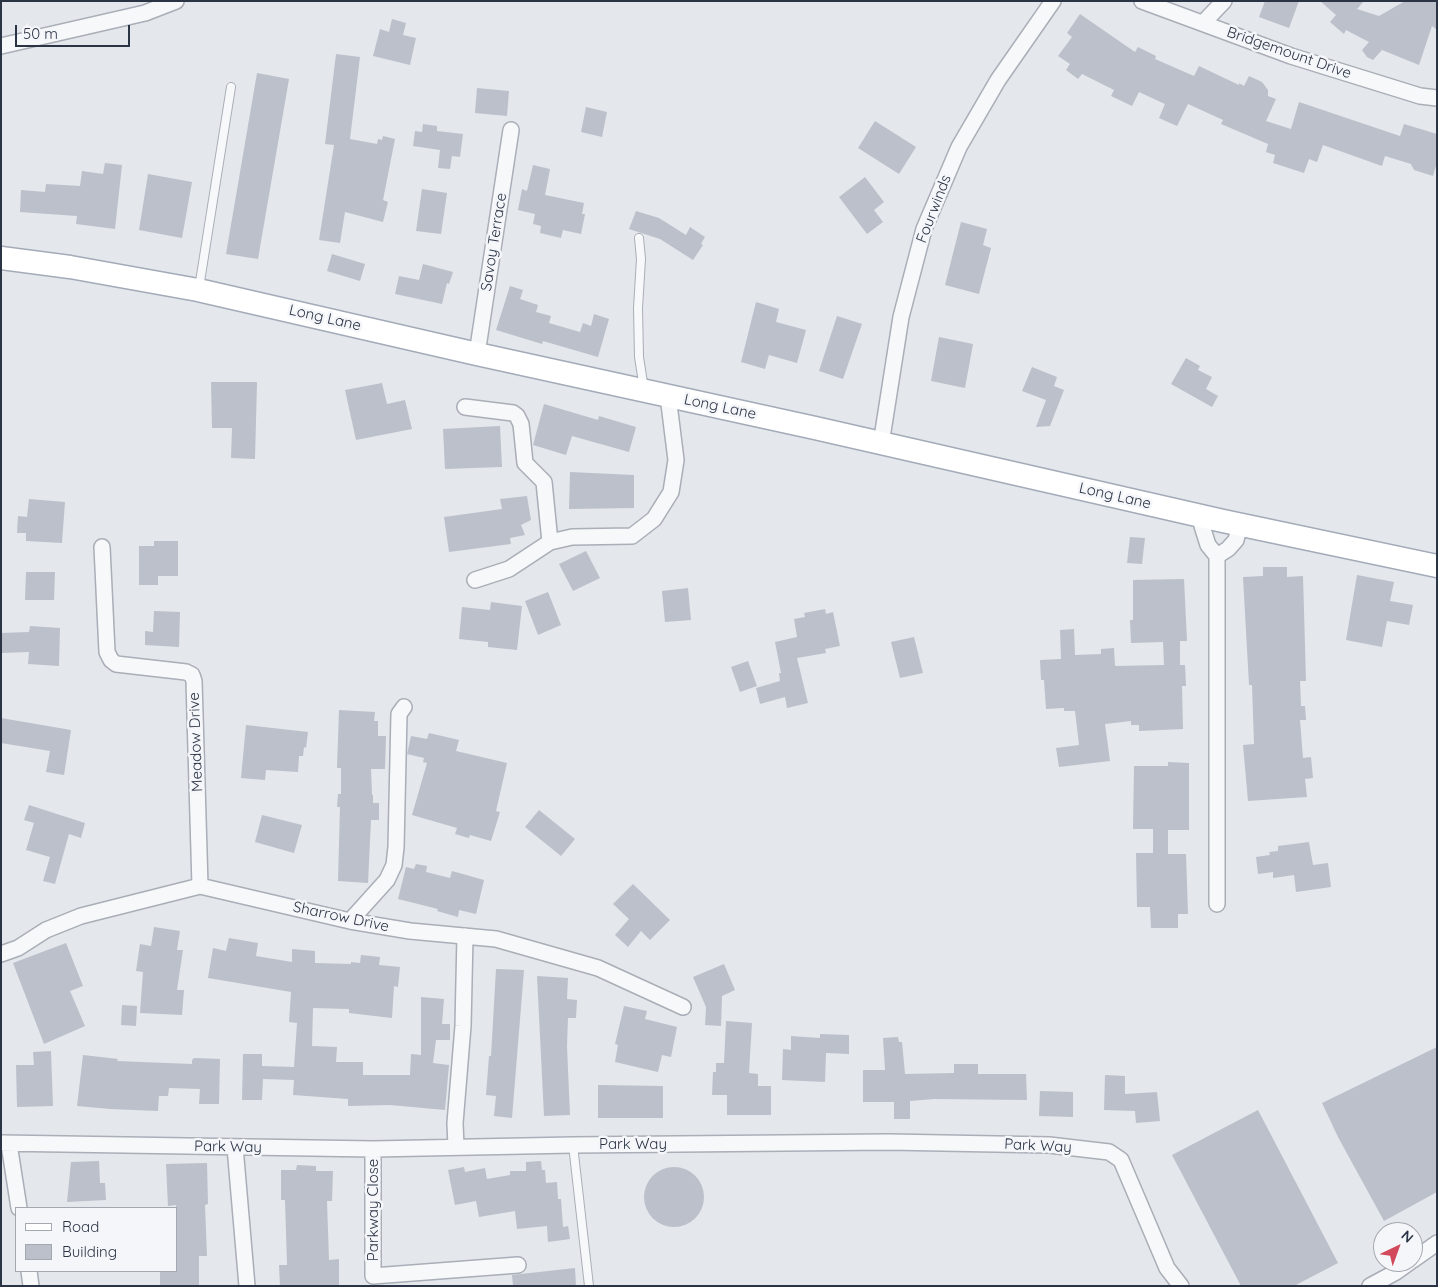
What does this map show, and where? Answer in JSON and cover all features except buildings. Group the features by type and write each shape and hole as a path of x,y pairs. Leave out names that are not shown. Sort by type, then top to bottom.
{"main road":[{"name":"Long Lane","path":"1,258 198,290 1201,516 1437,566"}],"street":[{"path":"1,46 145,13 176,1"},
{"name":"Fourwinds","path":"882,444 901,317 924,228 959,147 998,80 1053,1"},
{"name":"Bridgemount Drive","path":"1142,1 1291,56 1420,96 1437,98"},
{"path":"1204,23 1224,1"},
{"name":"Savoy Terrace","path":"477,354 511,130"},
{"path":"475,580 509,568 550,542 572,537 632,536 654,519 671,492 676,460 668,396"},
{"path":"465,407 513,413 517,416 521,424 525,463 544,482 550,542"},
{"path":"1201,516 1208,545 1217,556 1217,904"},
{"path":"1217,556 1228,549 1236,540 1240,524"},
{"name":"Meadow Drive","path":"102,547 107,652 111,660 116,664 186,672 192,675 194,680 200,886"},
{"path":"350,921 387,880 394,865 400,714 404,707"},
{"name":"Sharrow Drive","path":"1,954 18,948 46,930 81,916 200,886 350,921 410,931 496,939 598,968 682,1007"},
{"path":"456,1148 455,1123 463,1026 465,936"},
{"name":"Park Way","path":"5,1143 373,1149 889,1142 1049,1145 1109,1152 1121,1160 1168,1268 1181,1286"},
{"path":"5,1143 19,1207"},
{"path":"235,1147 247,1286"},
{"name":"Parkway Close","path":"373,1149 373,1276 518,1264"},
{"path":"1423,1253 1437,1243"},
{"path":"29,1272 31,1286"},
{"path":"1370,1286 1396,1272"}],"lane":[{"path":"198,290 231,87"},
{"path":"639,238 641,258 638,308 639,357 644,391"},
{"path":"573,1145 589,1286"}]}
